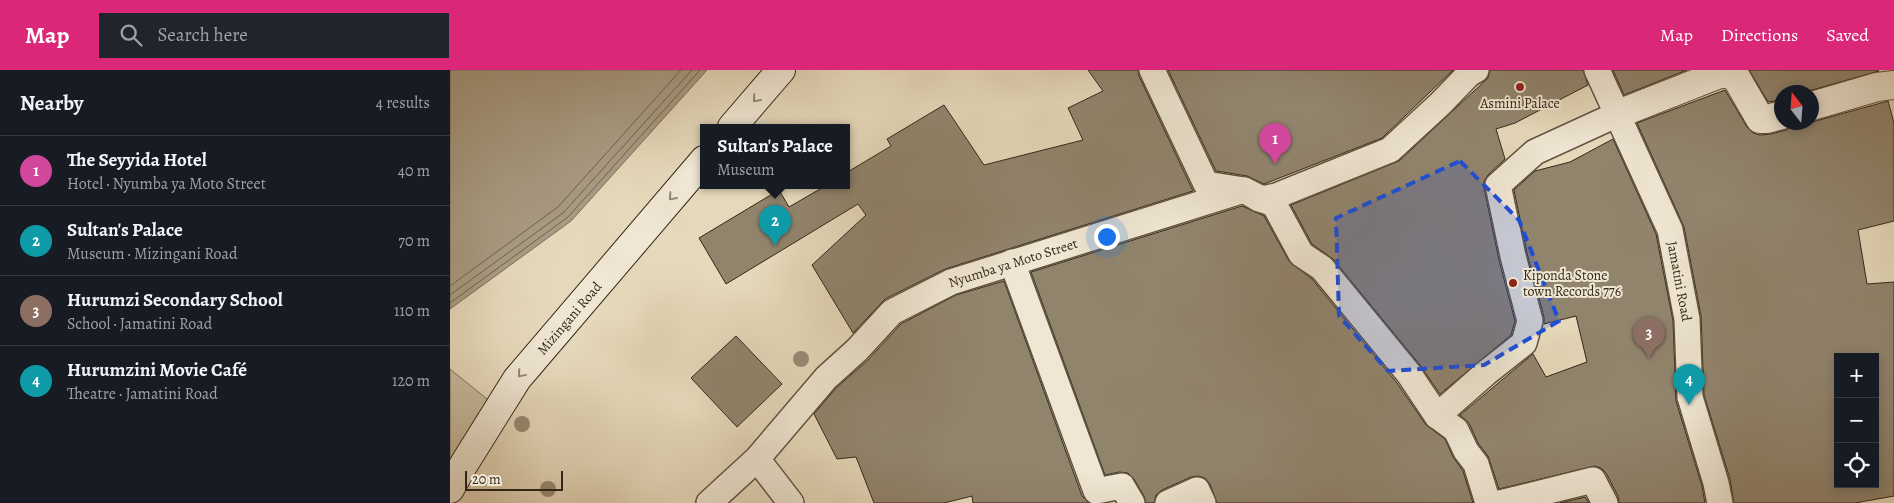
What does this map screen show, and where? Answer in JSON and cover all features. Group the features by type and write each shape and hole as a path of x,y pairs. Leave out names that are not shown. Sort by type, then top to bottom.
{"main road":[{"path":"735,124 781,70"},
{"path":"1618,114 1717,75 1728,73 1737,79 1760,119 1767,120 1774,118"},
{"path":"1819,104 1877,86 1894,85"},
{"name":"Mizingani Road","path":"450,489 517,379 700,165"}],"street":[{"path":"1152,70 1206,184 1244,190 1262,198 1276,196 1390,150 1440,104 1469,74 1476,70"},
{"name":"Jamatini Road","path":"1597,70 1670,230 1687,319 1690,397 1716,483 1720,503"},
{"path":"1437,416 1486,373 1524,344 1530,321 1512,256 1498,185 1535,152 1618,114"},
{"path":"1244,190 1259,199 1274,204 1301,254 1322,268 1409,374 1437,416 1456,430 1466,451 1476,464 1488,503"},
{"name":"Nyumba ya Moto Street","path":"709,503 758,459 826,378 857,350 892,312 951,282 1244,190"},
{"path":"1012,262 1096,492 1122,486 1132,503"},
{"path":"758,459 791,503"},
{"path":"1500,503 1593,480 1605,503"},
{"path":"1168,503 1197,490 1203,503"}],"highlighted area":[{"path":"1460,161 1519,220 1559,321 1484,365 1388,371 1339,316 1336,218"}],"shaded area":[{"path":"450,369 498,408 450,489"}],"water":[{"path":"450,70 707,70 571,221 450,309"}],"building":[{"path":"1088,70 1138,70 1139,76 1193,191 945,269 885,299 853,333 812,265 866,215 858,204 726,284 699,238 779,190 789,207 820,189 850,189 850,171 891,146 887,139 944,105 984,165 1083,140 1068,108 1103,91"},
{"path":"1168,70 1453,70 1382,138 1264,184 1247,176 1216,171"},
{"path":"1490,70 1583,70 1588,85 1515,123 1496,129 1505,159 1488,175 1484,181 1484,188 1499,260 1515,321 1511,335 1440,394 1420,365 1333,259 1312,244 1291,205 1399,161 1488,78"},
{"path":"1613,70 1687,70 1624,95"},
{"path":"1749,70 1879,71 1819,88 1819,85 1774,85 1774,101 1768,102"},
{"path":"1725,90 1747,127 1753,133 1760,135 1786,130 1819,130 1819,120 1888,101 1894,123 1894,221 1858,230 1867,284 1894,282 1894,496 1855,503 1734,503 1730,479 1704,395 1701,316 1684,227 1637,123"},
{"path":"1613,139 1656,234 1673,321 1676,401 1702,486 1705,503 1619,503 1618,496 1606,473 1601,468 1595,466 1499,489 1488,456 1478,443 1469,423 1460,415 1533,354 1546,377 1587,362 1576,316 1544,324 1544,317 1527,253 1514,190 1535,171 1570,162"},
{"path":"1242,206 1264,216 1289,261 1312,279 1397,383 1426,425 1445,439 1453,457 1463,471 1473,503 1217,503 1210,484 1205,478 1198,476 1191,477 1162,490 1156,495 1154,503 1146,503 1134,479 1128,473 1119,472 1105,475 1031,272"},
{"path":"1004,281 1082,496 1089,503 973,503 972,496 944,503 874,503 856,457 837,459 814,414 836,388 867,361 901,324 956,295"},
{"path":"736,336 782,384 737,427 691,378"},
{"path":"1585,497 1589,503 1560,503"}],"place":[{"name":"Asmini Palace","path":"1520,87"},
{"name":"The Seyyida Hotel","path":"1275,164"},
{"name":"Sultan's Palace","path":"775,246"},
{"name":"Kiponda Stone town Records 776","path":"1513,283"},
{"name":"Hurumzi Secondary School","path":"1649,358"},
{"name":"Hurumzini Movie Café","path":"1689,405"}]}
